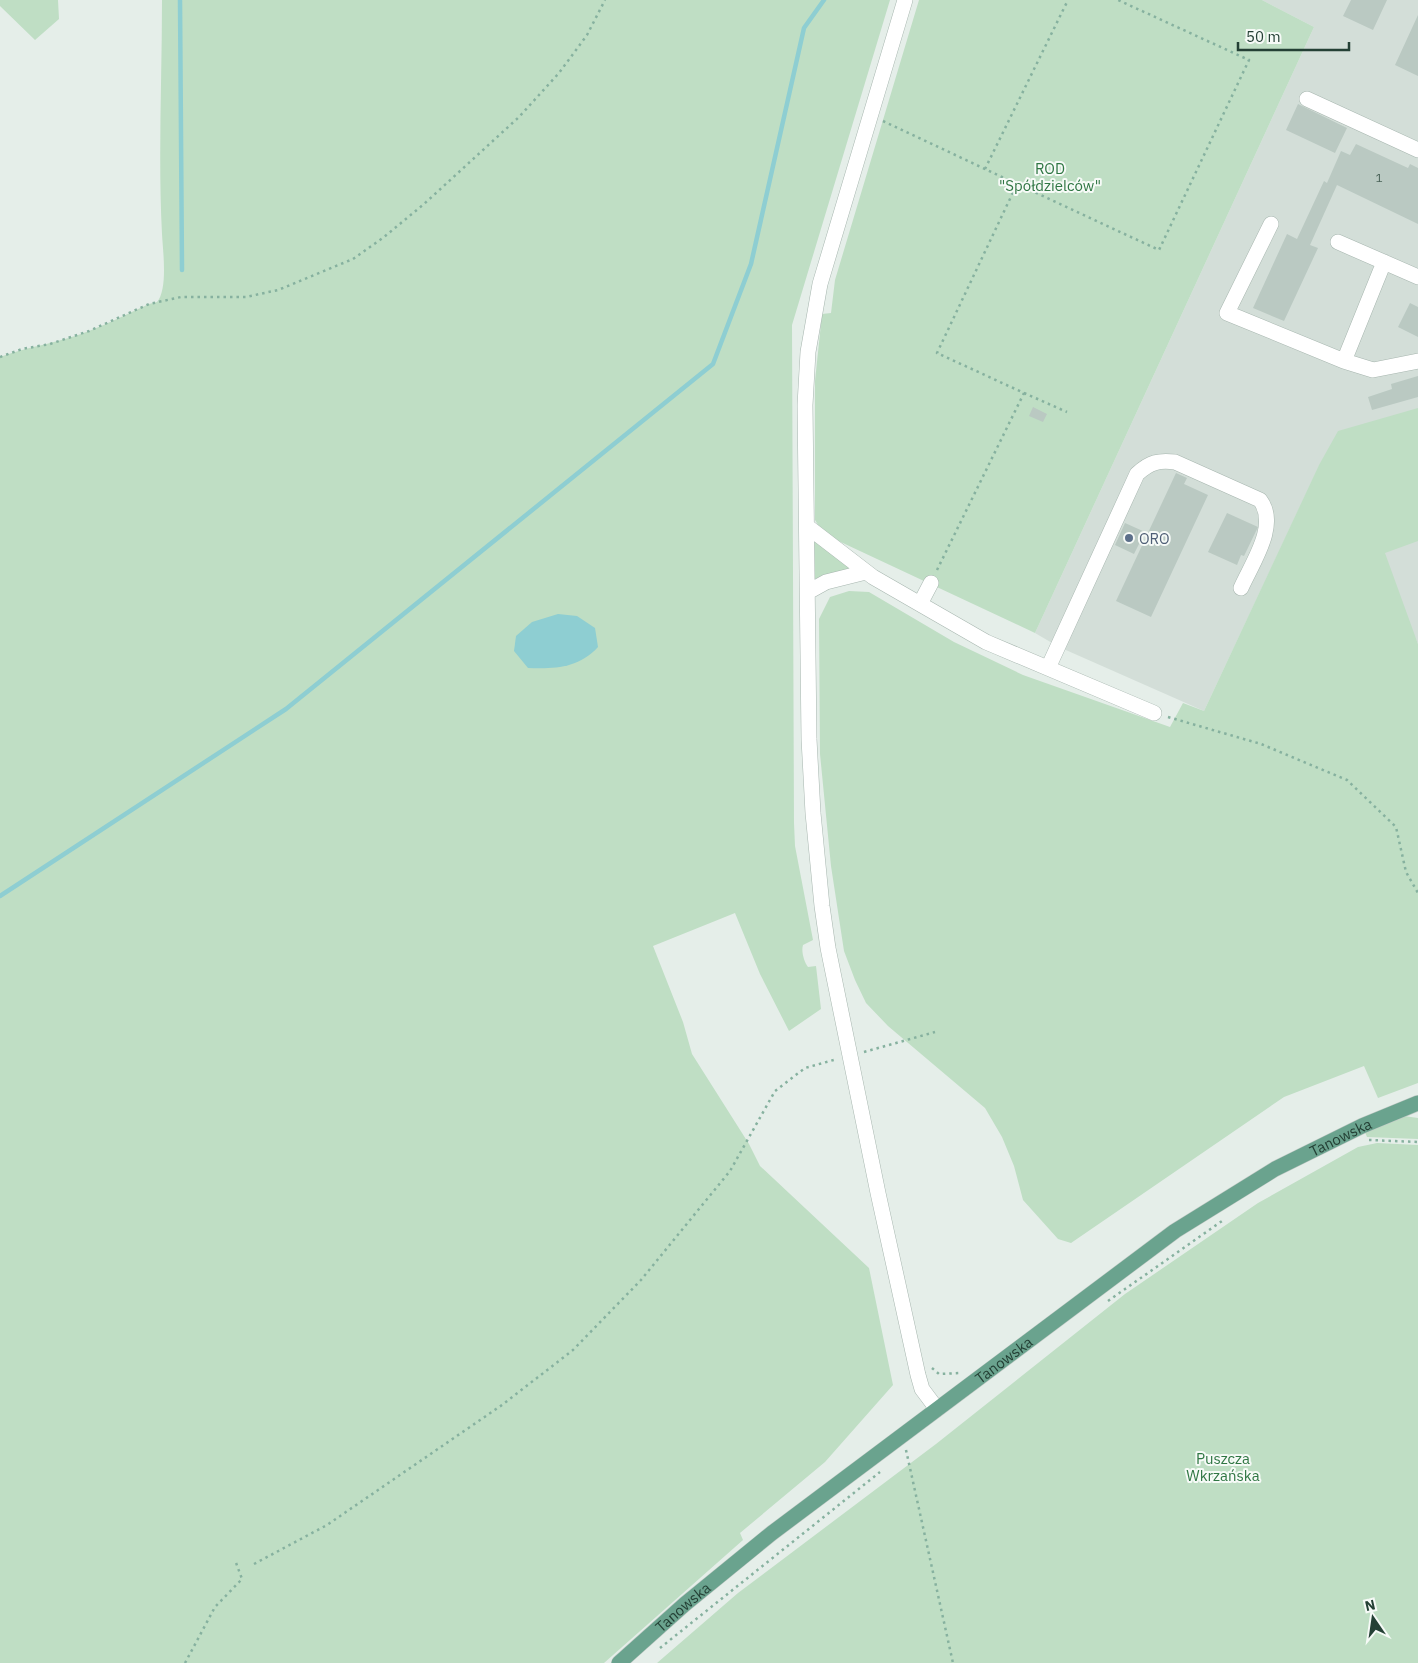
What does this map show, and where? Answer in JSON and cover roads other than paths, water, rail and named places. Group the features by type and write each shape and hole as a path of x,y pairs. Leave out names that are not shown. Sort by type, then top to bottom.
{"main road":[{"name":"Tanowska","path":"619,1663 737,1561 1146,1252 1219,1202 1275,1169 1325,1143 1418,1103"}],"street":[{"path":"905,0 815,304 806,376 809,739 813,813 825,928 919,1382 936,1409"},
{"path":"1307,99 1418,150"},
{"path":"1271,224 1227,313 1344,361 1373,370 1418,361"},
{"path":"1338,242 1418,277"},
{"path":"1344,361 1384,262"},
{"path":"1048,668 1137,474 1147,465 1161,460 1175,462 1260,500 1266,512 1266,531 1241,588"},
{"path":"808,527 866,572 986,642 1154,713"},
{"path":"808,592 826,582 866,572"},
{"path":"920,604 931,583"}],"water":[{"path":"558,614 577,616 595,628 598,647 583,659 566,666 528,668 514,651 516,636 532,622"}],"waterway":[{"path":"180,0 182,270"},
{"path":"0,896 286,709 713,364 751,264 804,28 824,0"}],"place":[{"name":"ORO","path":"1129,538"}],"park label":[{"name":"ROD \"Spółdzielców\"","path":"1050,176"},
{"name":"Puszcza Wkrzańska","path":"1223,1466"}]}
